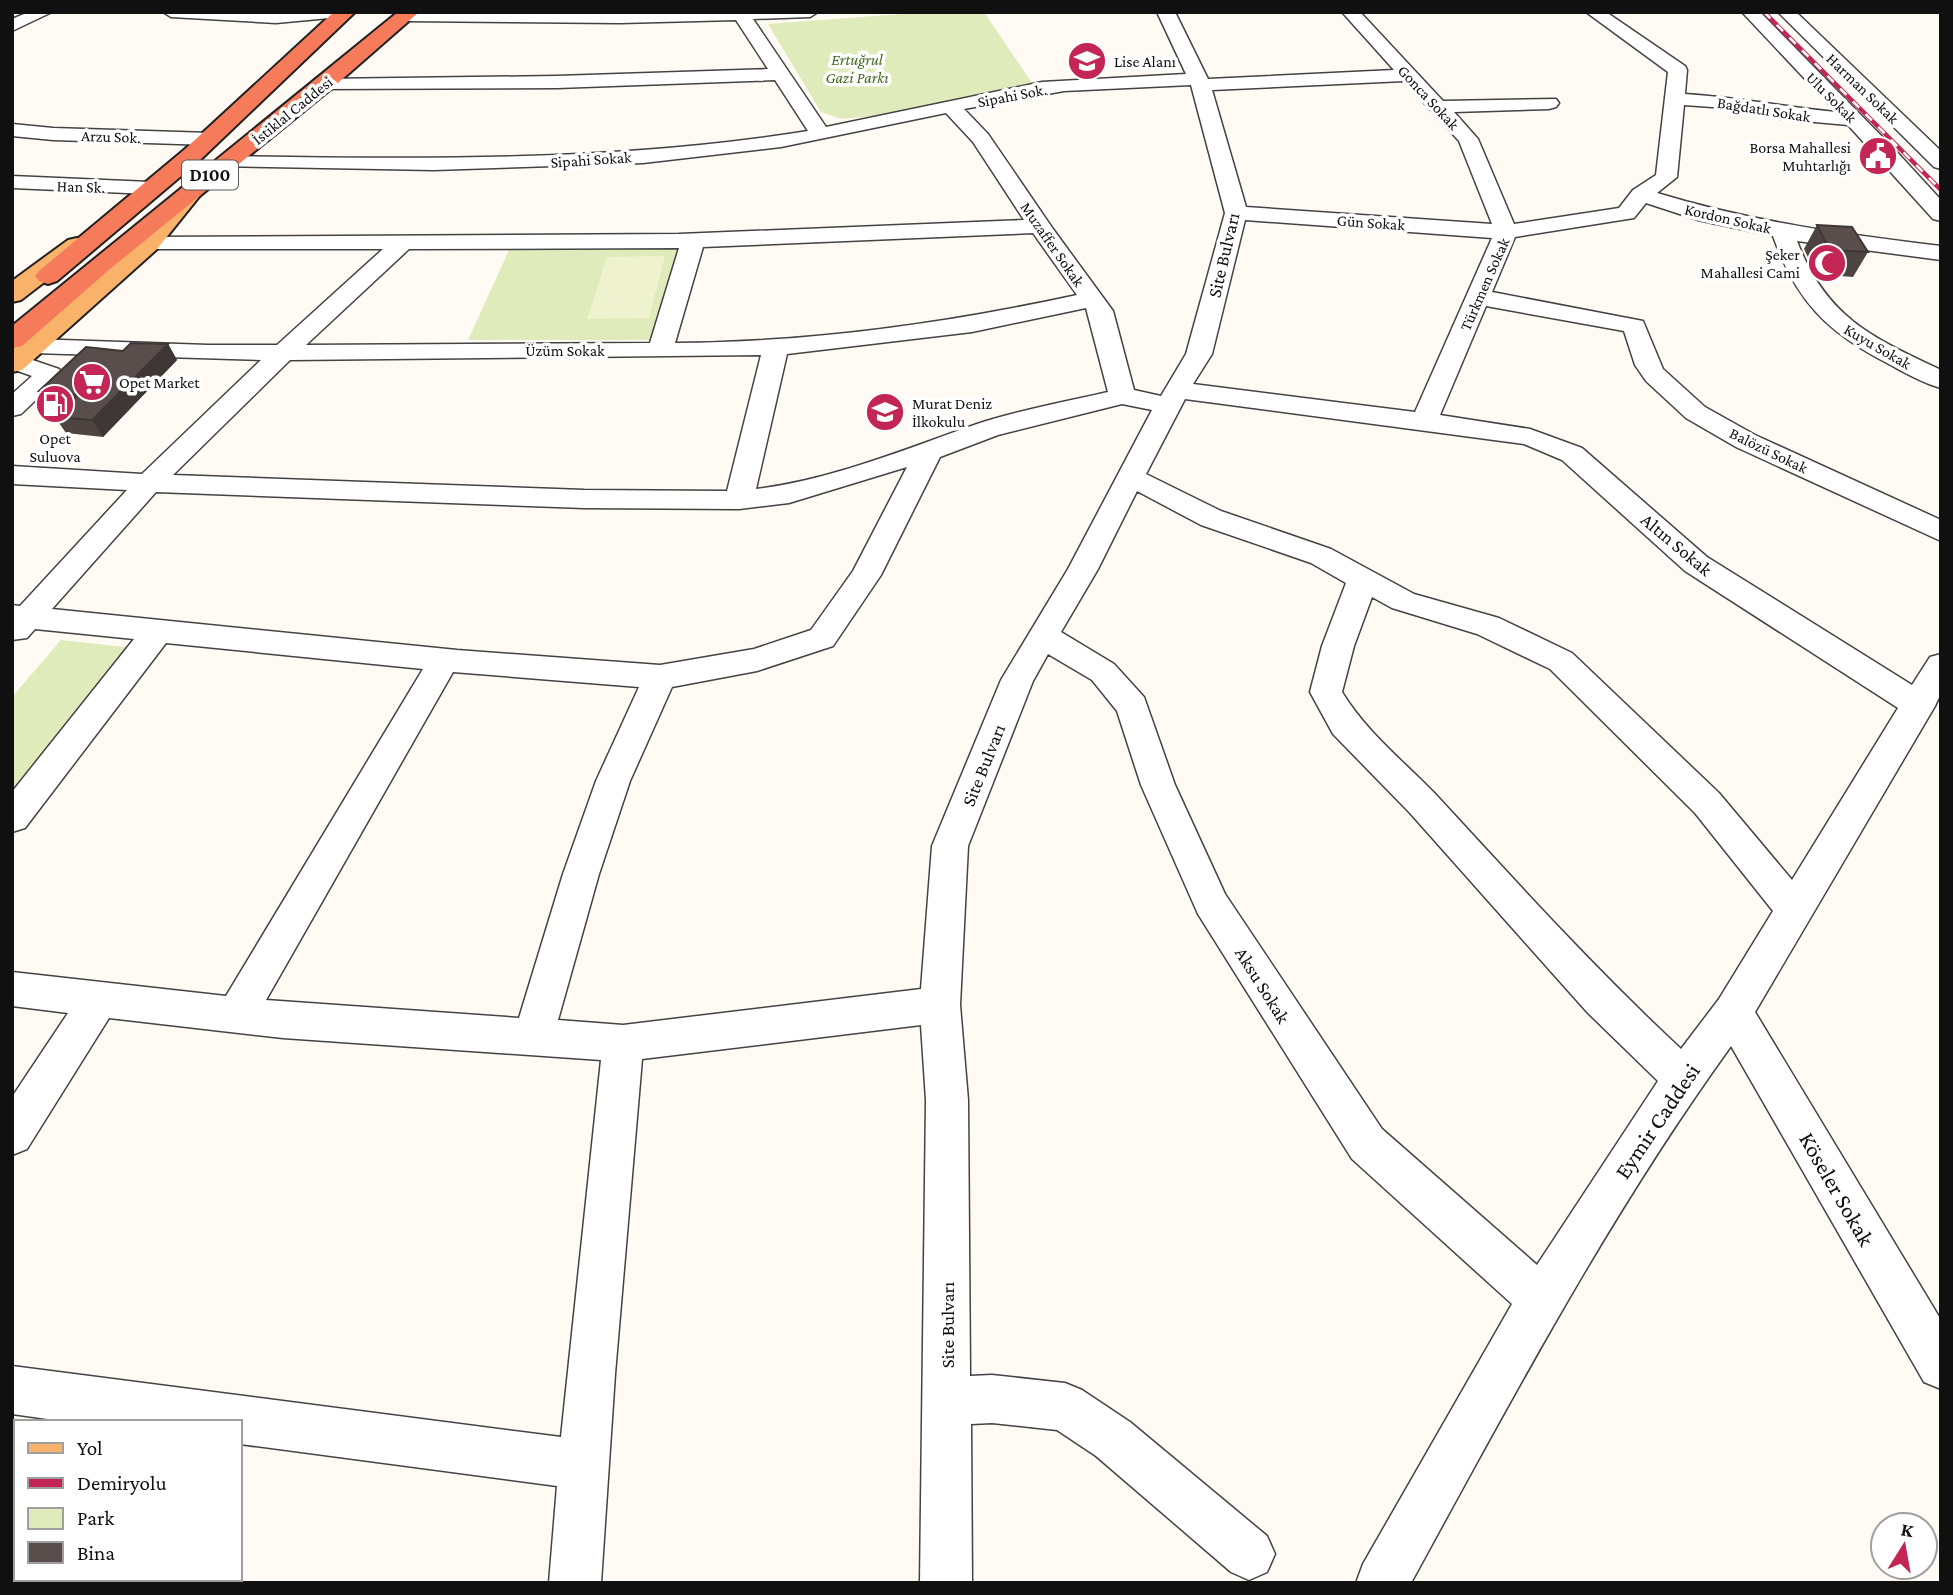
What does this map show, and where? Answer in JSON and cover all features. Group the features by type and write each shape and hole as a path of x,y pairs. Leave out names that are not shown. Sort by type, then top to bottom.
{"highway":[{"path":"343,13 345,22 360,26 382,25 408,14"},
{"name":"İstiklal Caddesi","path":"12,308 99,229 210,139 343,13"},
{"name":"İstiklal Caddesi","path":"18,353 194,188 408,14"}],"main road":[{"path":"18,353 148,244 194,188"},
{"path":"12,294 99,229"}],"street":[{"path":"12,26 44,12"},
{"path":"171,12 276,18 343,13"},
{"path":"408,14 620,18 810,12"},
{"name":"Site Bulvarı","path":"946,1583 947,1100 940,1005 950,846 1017,680 1083,569 1172,398 1199,354 1236,213 1200,82 1166,12"},
{"name":"Gonca Sokak","path":"1350,12 1468,139 1506,232"},
{"name":"Türkmen Sokak","path":"1424,421 1506,232 1626,213 1641,195 1666,177 1678,70 1594,12"},
{"name":"Ulu Sokak","path":"1750,12 1941,214"},
{"name":"Harman Sokak","path":"1786,12 1941,163"},
{"path":"742,16 820,134"},
{"path":"324,85 557,82 781,74"},
{"name":"Sipahi Sok.","path":"951,107 1020,91 1074,83 1409,75"},
{"name":"Bağdatlı Sokak","path":"1675,99 1726,102 1781,113 1853,119"},
{"path":"1439,107 1549,103"},
{"name":"Sipahi Sokak","path":"226,162 480,166 631,157 780,142 951,107"},
{"name":"Muzaffer Sokak","path":"951,107 981,138 1101,311 1122,396"},
{"name":"Arzu Sok.","path":"12,130 52,134 210,139"},
{"name":"Han Sk.","path":"12,182 150,188"},
{"name":"Kordon Sokak","path":"1641,195 1706,215 1804,236 1941,253"},
{"name":"Gün Sokak","path":"1236,213 1506,232"},
{"path":"148,244 693,241 1040,226"},
{"name":"Kuyu Sokak","path":"1782,231 1803,282 1833,320 1884,352 1941,380"},
{"path":"660,350 693,241"},
{"path":"17,623 149,483 283,353 403,243"},
{"name":"Balözü Sokak","path":"1478,297 1634,326 1653,373 1676,398 1723,427 1796,465 1850,487 1941,532"},
{"name":"Üzüm Sokak","path":"18,353 660,350 816,345 972,325 1093,299"},
{"path":"739,500 776,347"},
{"path":"12,408 50,374 18,353"},
{"path":"12,475 149,483 584,499 739,500 789,494 929,451 989,429 1059,414 1122,396 1172,398 1424,421"},
{"name":"Altın Sokak","path":"1424,421 1530,437 1572,454 1696,564 1919,706"},
{"path":"17,623 158,631 660,677 757,660 822,638 866,575 929,451"},
{"path":"1131,477 1211,518 1321,556 1403,601 1488,626 1561,662 1707,803 1796,911"},
{"path":"1363,579 1338,646 1326,692 1345,725 1422,803 1601,1000 1684,1078"},
{"path":"12,818 158,631"},
{"name":"Aksu Sokak","path":"1044,636 1103,672 1132,706 1158,785 1212,903 1367,1144 1541,1298"},
{"path":"237,1014 445,659"},
{"name":"Eymir Caddesi","path":"1382,1583 1541,1298 1684,1078 1733,1012 1919,706 1941,665"},
{"path":"533,1037 581,874 613,781 660,677"},
{"path":"12,989 237,1014 623,1043 940,1005"},
{"path":"12,1135 100,999"},
{"name":"Köseler Sokak","path":"1733,1012 1941,1365"},
{"path":"575,1583 623,1043"},
{"path":"12,1390 241,1420"},
{"path":"947,1401 992,1399 1065,1407 1113,1439 1249,1554"},
{"path":"242,1420 584,1465"}],"green space":[{"name":"Ertuğrul Gazi Parkı","path":"928,12 984,12 1032,83 946,103 875,116 841,119 821,112 768,24"},
{"path":"510,248 685,248 659,340 468,340"},
{"path":"665,256 649,318 587,319 607,257"},
{"path":"61,640 134,648 12,800 12,697"}],"building":[{"path":"1817,225 1852,227 1868,252 1830,250"},
{"path":"131,343 168,344 92,420 55,417 78,395 39,391 86,347 123,351"}],"railway":[{"path":"1764,12 1941,190"}],"place":[{"name":"Lise Alanı","path":"1087,61"},
{"name":"Borsa Mahallesi Muhtarlığı","path":"1878,156"},
{"name":"Şeker Mahallesi Cami","path":"1827,263"},
{"name":"Opet Market","path":"92,382"},
{"name":"Opet Suluova","path":"55,404"},
{"name":"Murat Deniz İlkokulu","path":"885,412"}]}
